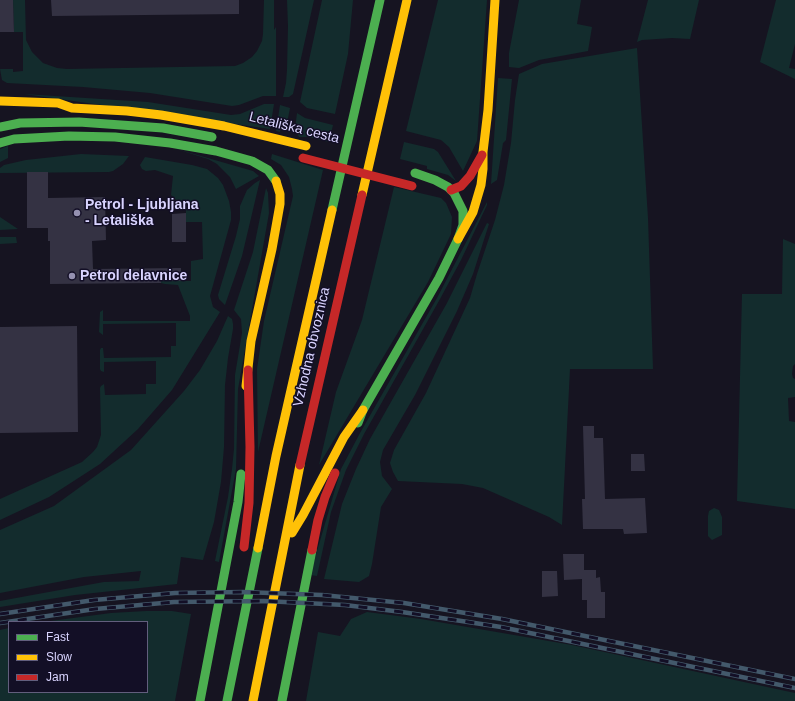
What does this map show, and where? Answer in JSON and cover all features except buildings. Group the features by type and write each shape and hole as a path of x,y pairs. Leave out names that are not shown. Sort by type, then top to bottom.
{"main road":[{"name":"Vzhodna obvoznica","path":"227,701 276,456 380,0"},
{"name":"Vzhodna obvoznica","path":"253,701 283,546 326,347 406,0"},
{"path":"283,546 303,515 344,437 363,410 439,278 473,212 481,185 483,169 483,152 488,110 495,0"},
{"name":"Letališka cesta","path":"0,101 58,103 72,108"},
{"name":"Letališka cesta","path":"35,111 57,111 72,108 128,111 176,117 239,129 310,147"},
{"path":"0,127 20,123 79,122 163,128 221,139 170,143"},
{"path":"0,143 14,139 70,136 115,137 170,143 216,151 252,161 268,170 277,182 280,194 279,215 253,334 248,370 243,422 242,468 238,502 200,701"},
{"path":"436,191 451,190 461,186 470,176 483,152"},
{"name":"Letališka cesta","path":"336,153 379,164"},
{"name":"Letališka cesta","path":"300,157 423,188"},
{"path":"412,172 435,180 451,190 457,199 463,215 463,225 458,239"},
{"path":"242,559 246,536 250,447 248,370"},
{"path":"282,701 318,520 335,471 351,440 363,410"},
{"path":"230,632 234,663"}],"green space":[{"path":"13,0 25,0 26,40 32,52 43,63 57,68 67,69 235,66 252,57 257,51 262,41 263,34 264,0 274,0 274,30 276,27 276,96 263,96 232,106 150,93 83,87 7,83 2,80 0,69 13,69 13,72 23,71 23,32 14,32"},
{"path":"287,0 314,0 293,94 289,97 283,97 287,70"},
{"path":"322,0 353,0 348,54 335,114 307,108 300,102"},
{"path":"438,0 487,0 477,141 463,171 449,147 441,140 406,131"},
{"path":"519,0 581,0 577,24 592,27 588,51 539,60 519,68 509,67 509,53"},
{"path":"648,0 699,0 690,39 672,38 642,40 637,42"},
{"path":"776,0 795,0 795,44 789,68 795,69 795,79 760,62"},
{"path":"637,48 648,218 653,369 570,369 562,525 549,517 483,488 462,484 398,481 390,463 394,450 426,393 470,298 495,220 504,185 511,143 519,74 542,64"},
{"path":"498,78 512,79 506,140 503,143 497,180 491,184"},
{"path":"24,94 148,102 231,115 240,114 264,104 274,104 270,129"},
{"path":"280,105 290,108 286,128 281,127 280,132 276,131"},
{"path":"297,113 305,118 333,125 329,142 309,137 299,137 295,129"},
{"path":"404,142 434,149 438,152 456,181 448,175 427,169 427,166 400,159"},
{"path":"8,146 8,158 0,162 0,149"},
{"path":"173,148 253,171 259,176 236,189 230,177 217,164 208,159"},
{"path":"81,154 129,156 123,164 109,172 0,173 0,168 4,165 26,160"},
{"path":"272,154 323,170 258,452 257,369 264,321 293,196 289,177 281,165 271,159"},
{"path":"145,157 207,169 218,178 223,185 229,201 231,220 210,296 213,307 220,312 172,390 138,429 100,464 49,497 0,520 0,499 82,462 97,447 101,435 101,386 104,384 105,395 146,394 146,384 156,384 156,361 104,362 104,372 101,371 101,348 103,348 104,358 171,357 171,346 176,346 176,323 103,324 103,335 99,332 100,312 103,310 103,321 190,321 190,316 178,285 165,284 161,283 161,281 191,281 191,261 203,259 202,222 186,222 186,209 171,195 173,176 155,170 146,171 142,169 140,165"},
{"path":"260,180 242,256 225,305 219,299 218,295 236,236 240,219 240,206 247,190"},
{"path":"394,187 441,198 446,203 452,217 451,234 428,282 319,465 336,392 362,320"},
{"path":"266,188 268,193 269,213 238,389 236,469 219,562 215,561 232,469 234,449 235,375 242,333 241,319 234,310 253,252"},
{"path":"487,202 487,205 461,260 364,434 346,470 331,512 317,576 310,575 341,469 437,298"},
{"path":"0,217 18,229 0,230"},
{"path":"487,223 489,224 473,274 457,311 415,395 383,450 380,462 382,476 392,489 381,507 369,576 359,582 324,579 342,504 356,469 370,439 447,303"},
{"path":"0,237 16,237 17,243 0,244"},
{"path":"783,239 795,244 795,364 793,366 792,374 793,378 795,379 795,397 788,398 789,421 795,422 795,509 737,501 742,294 782,294"},
{"path":"228,316 232,319 233,329 225,385 224,447 221,482 214,522 203,560 181,557 177,584 75,595 0,607 0,601 104,582 139,581 141,571 84,577 0,593 0,530 54,506 131,450 184,391 200,370 217,341"},
{"path":"714,508 719,510 722,517 722,535 712,540 708,536 708,516 709,511"},
{"path":"172,611 191,614 175,701 0,701 0,630 8,628 8,693 148,693 148,621 51,621 111,613"},
{"path":"367,612 421,619 572,645 795,693 795,701 306,701 318,632 340,636 351,619"}],"railway":[{"path":"0,614 94,600 175,593 243,592 322,595 404,603 502,619 795,679"},
{"path":"14,621 95,609 174,602 264,601 345,605 501,627 795,688"},
{"path":"0,623 8,622"}],"traffic: fast":[{"path":"332,210 380,0"},
{"path":"0,127 20,123 79,122 163,128 212,137"},
{"path":"0,143 14,139 69,136 115,137 170,143 216,151 252,161 268,170 276,181"},
{"path":"358,423 363,410 439,278 458,239 463,225 463,211 454,193 448,187 435,180 415,173"},
{"path":"200,701 238,502 241,474"},
{"path":"227,701 258,548"},
{"path":"282,701 312,550"}],"traffic: slow":[{"path":"362,195 407,0"},
{"path":"458,239 473,212 481,185 488,110 495,0"},
{"path":"0,101 58,103 72,108 127,111 161,115 224,126 306,146"},
{"path":"246,386 251,341 272,249 280,204 280,194 276,181"},
{"path":"258,548 276,456 332,210"},
{"path":"292,533 344,437 363,410"},
{"path":"253,701 300,465"}],"traffic: jam":[{"path":"451,190 461,186 470,176 482,155"},
{"path":"303,158 412,186"},
{"path":"300,465 362,195"},
{"path":"244,547 249,503 250,447 248,370"},
{"path":"312,550 318,520 325,497 335,473"}],"place":[{"name":"Petrol - Ljubljana - Letališka","path":"77,213"},
{"name":"Petrol delavnice","path":"72,276"}]}
